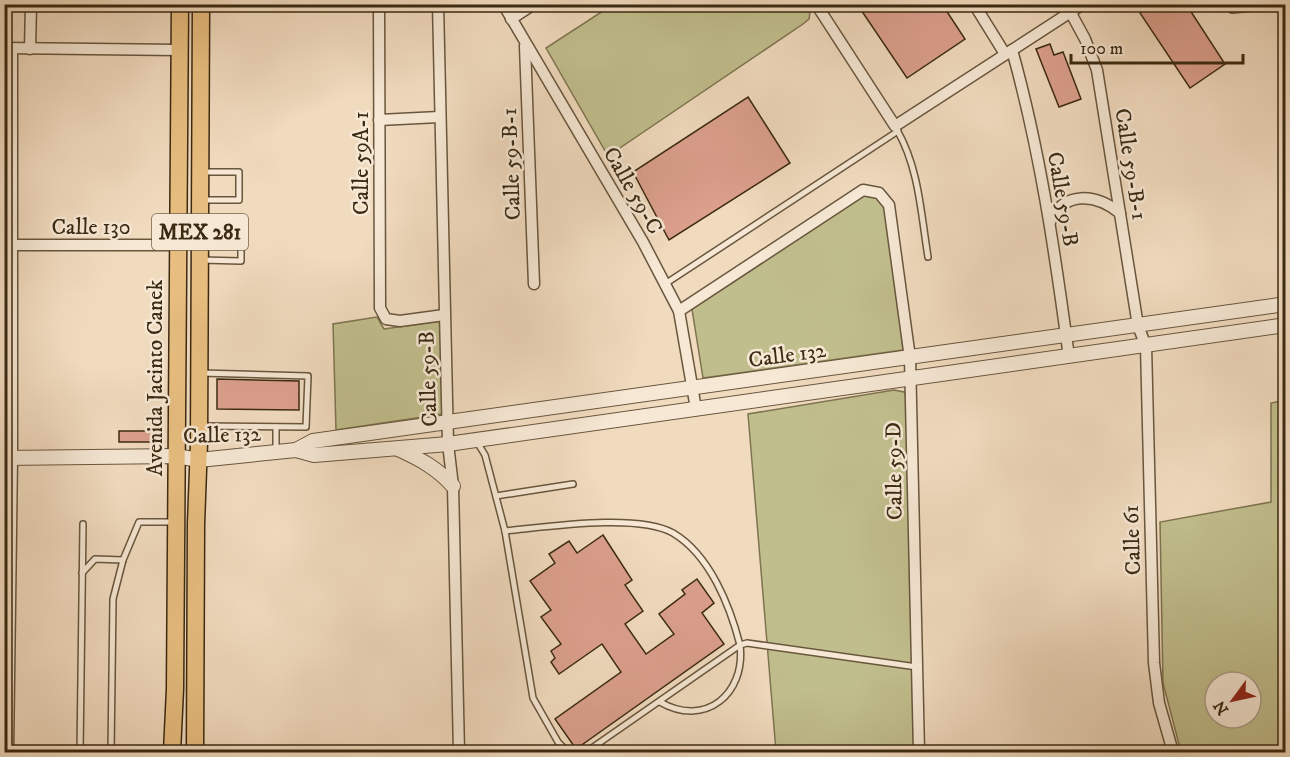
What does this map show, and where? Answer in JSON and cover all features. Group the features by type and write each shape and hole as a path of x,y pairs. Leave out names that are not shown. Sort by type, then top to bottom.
{"main road":[{"name":"Avenida Jacinto Canek","path":"172,753 175,689 180,4"},
{"name":"Avenida Jacinto Canek","path":"195,753 201,4"}],"street":[{"path":"30,49 31,4"},
{"name":"Calle 59A-1","path":"379,4 380,308 386,319 400,321 444,315"},
{"name":"Calle 59-B","path":"438,4 444,315 448,444 453,486 459,753"},
{"name":"Calle 59-C","path":"503,4 643,242 679,311 696,409"},
{"path":"511,19 534,4"},
{"path":"816,4 896,129 1009,52 1068,8 1083,4"},
{"name":"Calle 59-B","path":"974,4 1009,52 1026,101 1050,222 1069,357"},
{"name":"Calle 59-B-1","path":"1068,8 1089,46 1097,70 1138,326"},
{"name":"Calle 59-B-1","path":"524,43 534,284"},
{"path":"8,753 8,49 179,50"},
{"path":"379,120 439,117"},
{"name":"Calle 59-D","path":"679,311 863,190 879,193 889,205 910,358 919,753"},
{"path":"1050,222 1054,212 1066,203 1080,198 1095,199 1108,204 1120,213"},
{"name":"Calle 130","path":"8,245 178,245"},
{"name":"Calle 132","path":"8,458 176,456 199,460 276,453 296,450 313,441 1286,304"},
{"name":"Calle 132","path":"296,450 314,454 448,444 1286,325"},
{"name":"Calle 61","path":"1138,326 1146,346 1154,663 1159,703 1173,753"},
{"path":"397,448 442,473 453,486"}],"lane":[{"path":"1229,4 1232,10 1286,5"},
{"path":"664,284 896,129 905,144 914,171 928,256"},
{"path":"200,172 239,172 239,200 200,200"},
{"path":"200,239 241,240 241,261 200,260"},
{"path":"199,373 308,376 306,428 199,426"},
{"path":"276,428 276,453"},
{"path":"476,440 485,455 505,531 533,698 558,741 568,753"},
{"path":"496,496 573,484"},
{"path":"111,753 113,599 123,560 139,522 176,522"},
{"path":"505,531 638,523 658,527 674,534 705,564 728,609 740,645 742,660 737,680 727,695 709,709 688,712 660,702"},
{"path":"80,753 83,524"},
{"path":"82,573 95,559 123,560"},
{"path":"581,753 589,750 660,702 740,645 747,643 917,667"}],"shaded area":[{"path":"805,4 810,12 809,19 803,24 608,156 546,48 612,5"},
{"path":"863,190 889,205 903,350 703,378 691,303"},
{"path":"377,317 384,329 441,321 443,414 336,430 333,324"},
{"path":"894,390 904,392 907,398 918,752 758,752 776,751 748,414"},
{"path":"1285,400 1285,752 1181,752 1163,683 1160,522 1271,502 1271,403"}],"building":[{"path":"857,4 942,4 965,39 907,78"},
{"path":"1152,4 1186,4 1225,64 1190,88 1140,13"},
{"path":"1050,44 1054,55 1063,52 1081,99 1059,107 1036,49"},
{"path":"748,97 790,163 669,240 633,172"},
{"path":"217,379 299,381 299,410 217,409"},
{"path":"119,431 154,431 157,442 119,442"},
{"path":"603,535 632,580 625,585 643,611 625,624 646,654 674,634 659,614 685,594 682,590 697,579 714,603 702,613 724,644 576,749 555,719 621,672 602,644 559,674 551,662 555,658 551,651 561,644 541,617 551,610 530,581 555,563 549,554 569,541 577,553"}]}
